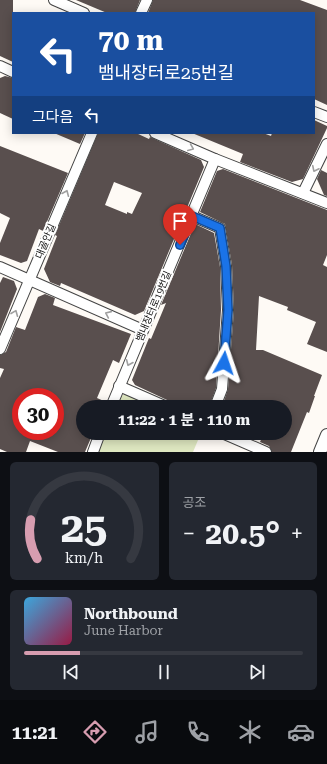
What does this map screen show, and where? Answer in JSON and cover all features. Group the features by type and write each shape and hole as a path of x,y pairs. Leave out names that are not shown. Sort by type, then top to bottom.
{"street":[{"path":"54,0 82,12"},
{"path":"142,12 147,0"},
{"path":"0,66 12,72"},
{"path":"315,112 327,117"},
{"name":"대골안길","path":"0,349 92,134"},
{"path":"157,134 215,159 327,203"},
{"path":"303,193 327,144"},
{"name":"뱀내장터로19번길","path":"114,400 215,159"},
{"path":"192,216 220,228 226,266 228,310 222,389 218,400"},
{"path":"0,267 143,330"},
{"path":"119,386 150,400"},
{"path":"320,452 327,435"},
{"path":"92,452 97,440"},
{"path":"238,440 266,452"}],"green space":[{"path":"126,394 140,400 120,400 121,396"},
{"path":"102,440 198,440 193,452 97,452"}],"building":[{"path":"0,0 13,0 12,62 0,56"},
{"path":"76,0 140,0 135,12 105,12"},
{"path":"153,0 300,0 327,10 327,105 315,99 315,12 148,12"},
{"path":"5,76 12,78 12,119 0,113 0,78"},
{"path":"315,120 327,126 303,179 292,182 240,162 243,154 194,134 266,134 271,136 272,134 315,134"},
{"path":"56,134 85,134 80,144"},
{"path":"98,134 138,134 149,139 150,137 201,160 204,167 144,311 135,315 61,283 60,286 50,282 44,269 57,236 55,235","holes":["114,182 142,193 132,214 127,212 127,214 105,205"]},
{"path":"0,146 68,173 43,231 39,229 27,261 21,263 0,255 0,243 10,218 0,213"},
{"path":"223,169 327,210 327,255 323,265 327,267 327,352 307,344 316,322 287,310 288,307 259,296 256,350 263,350 322,375 309,413 307,412 291,452 272,452 269,446 260,442 261,440 292,440 292,400 224,400 228,389 234,310 232,265 225,224 200,212 217,171"},
{"path":"321,170 327,173 327,196 324,195 317,179"},
{"path":"195,224 214,233 220,267 221,310 216,388 212,400 167,400 135,385 132,380 149,338 151,339 166,303 161,305"},
{"path":"3,277 14,281 17,289 0,332 0,283"},
{"path":"45,294 55,298 53,305 131,334 119,363 113,360 97,398 102,400 76,400 76,440 90,440 85,452 58,452 30,441 26,452 7,452 0,449 0,378 4,369 0,368 0,355 6,352 16,327 25,330 38,297"}],"route":[{"path":"180,245 192,216 220,228 226,266 228,310 224,363"}]}
